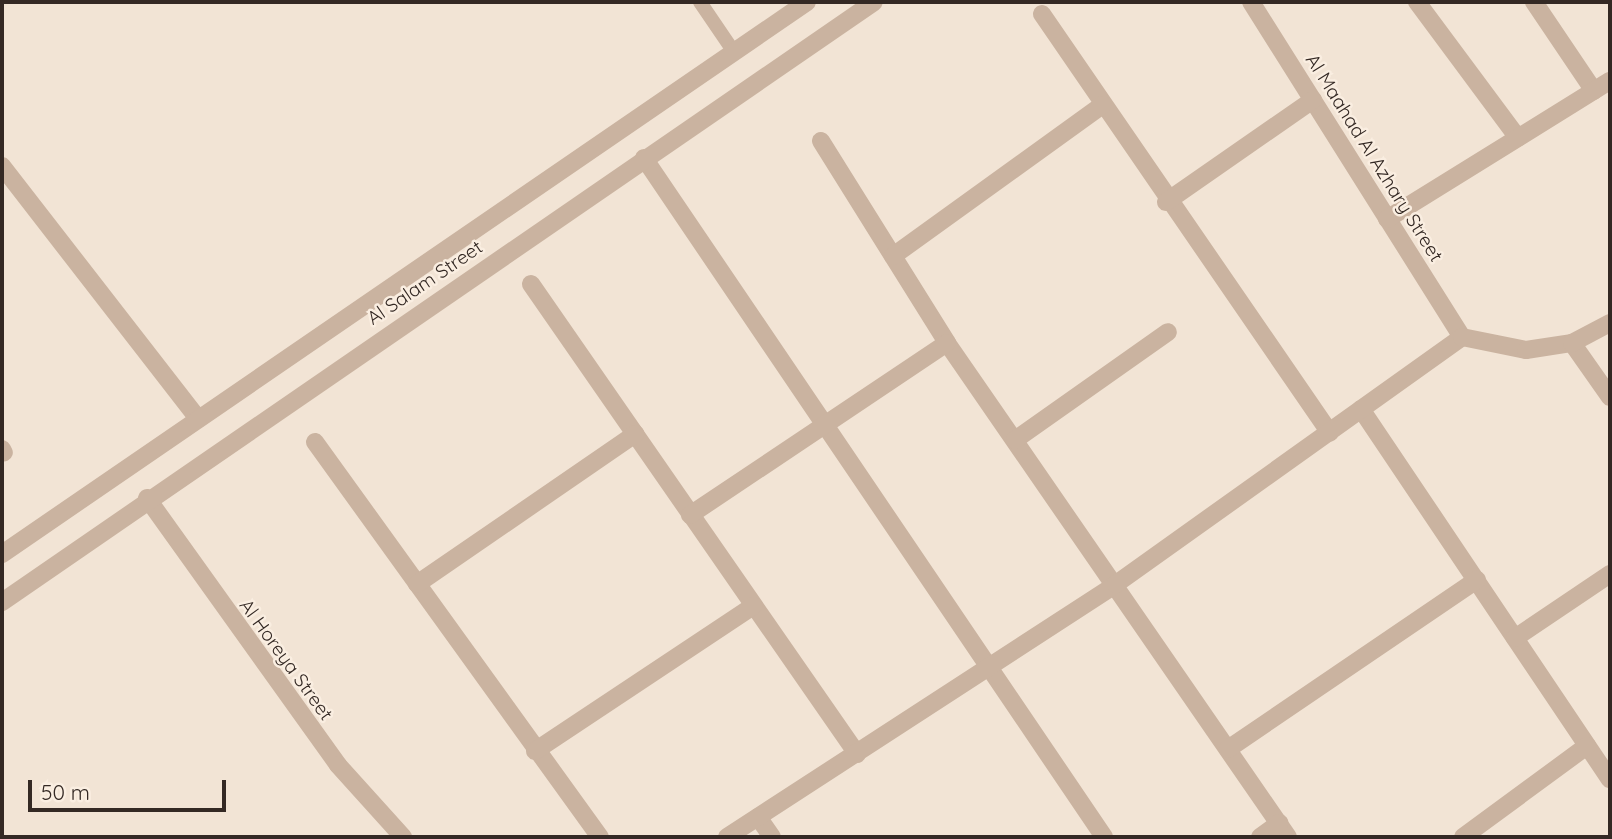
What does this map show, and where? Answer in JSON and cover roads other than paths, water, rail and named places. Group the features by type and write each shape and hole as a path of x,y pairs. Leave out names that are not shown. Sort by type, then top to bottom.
{"street":[{"name":"Al Salam Street","path":"2,554 807,2"},
{"name":"Al Salam Street","path":"2,602 147,498 874,2"},
{"name":"Al Maahad Al Azhary Street","path":"1251,2 1462,337"},
{"path":"1417,2 1518,138"},
{"path":"1534,2 1594,91"},
{"path":"1042,14 1166,202 1330,433"},
{"path":"1387,219 1610,81"},
{"path":"1166,202 1312,100"},
{"path":"893,256 1102,105"},
{"path":"821,141 947,343 1116,584 1283,830 1260,837"},
{"path":"644,158 1099,835"},
{"path":"2,166 198,419"},
{"path":"531,284 857,754"},
{"path":"727,837 988,670 1116,584 1462,337 1526,351 1572,343 1610,323"},
{"path":"1015,440 1168,332"},
{"path":"690,514 947,343"},
{"path":"1572,343 1610,397"},
{"path":"1361,409 1610,779"},
{"path":"417,583 635,434"},
{"path":"315,442 535,751 600,837"},
{"name":"Al Horeya Street","path":"147,498 314,734 403,837"},
{"path":"1515,638 1610,574"},
{"path":"1228,749 1478,580"},
{"path":"535,751 753,606"},
{"path":"1463,837 1587,746"},
{"path":"758,817 772,837"}],"lane":[{"path":"700,2 734,52"}]}
